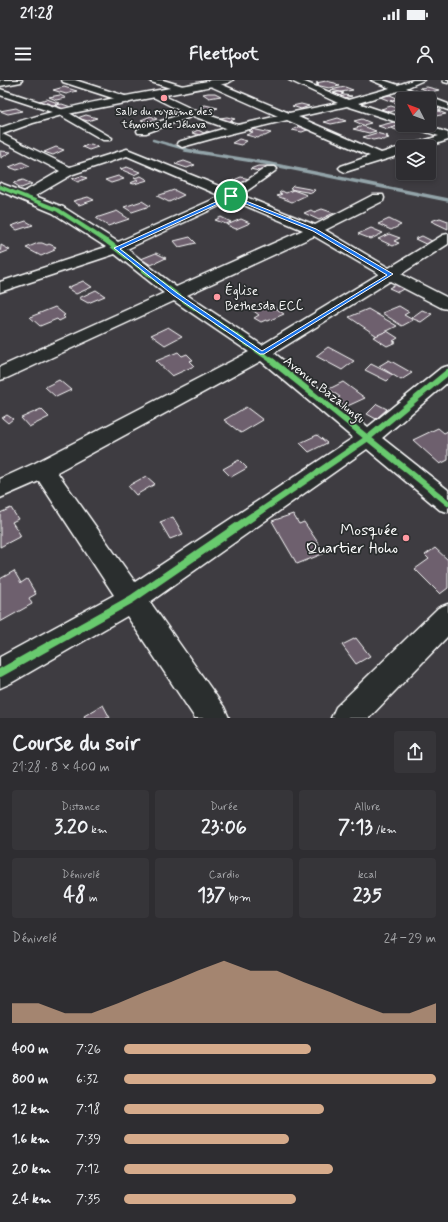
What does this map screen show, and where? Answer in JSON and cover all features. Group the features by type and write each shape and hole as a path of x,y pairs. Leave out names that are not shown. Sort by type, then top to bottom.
{"street":[{"path":"0,83 18,80"},
{"path":"66,80 128,100"},
{"path":"154,80 183,89"},
{"path":"0,132 29,121 61,112 228,80"},
{"path":"293,80 347,103 396,119"},
{"path":"375,80 408,92"},
{"path":"182,144 236,128 290,117 400,89 420,80"},
{"path":"211,83 381,157"},
{"path":"0,92 61,112 107,138"},
{"path":"156,94 193,113 236,128"},
{"path":"436,103 448,107"},
{"path":"142,131 193,113"},
{"path":"436,132 448,136"},
{"path":"0,136 70,171"},
{"path":"436,140 448,136"},
{"path":"25,197 70,171 127,152 315,230 391,274 448,304"},
{"path":"345,168 396,152"},
{"path":"0,287 116,248 231,196 271,169"},
{"name":"Avenue Bazalungu","path":"0,187 58,210 116,248 175,294 262,353 448,503"},
{"path":"0,374 315,230 378,198"},
{"path":"0,489 43,469 262,353 448,238"},
{"path":"0,673 132,599 368,438 448,372"},
{"path":"43,469 213,718"},
{"path":"347,718 448,617"}],"building":[{"path":"326,81 340,86 329,88 316,85 319,84 316,83"},
{"path":"64,87 77,91 66,94 53,90"},
{"path":"345,87 353,90 341,92 330,90"},
{"path":"427,87 439,90 431,92 420,88"},
{"path":"215,93 221,96 209,98 203,94"},
{"path":"331,93 344,93 341,94 344,95 352,96 344,98"},
{"path":"60,95 66,98 56,100 49,97"},
{"path":"390,95 396,98 390,101 380,97"},
{"path":"47,99 60,103 53,105 35,102"},
{"path":"396,100 396,103 390,101"},
{"path":"62,104 71,107 61,110 57,109 61,108 55,105"},
{"path":"301,104 309,106 301,109 292,106"},
{"path":"205,105 218,108 212,110 200,107"},
{"path":"391,106 396,108 396,110 390,112 381,109"},
{"path":"16,108 22,111 8,114 0,111"},
{"path":"436,108 441,110 438,111 446,114 436,116"},
{"path":"86,115 97,118 88,121 77,118"},
{"path":"151,116 157,119 147,122 141,120"},
{"path":"227,117 235,119 230,121 233,122 228,123 213,119"},
{"path":"338,118 346,121 331,124 324,122"},
{"path":"362,119 371,123 363,125 354,121"},
{"path":"396,123 396,127 387,129 378,126"},
{"path":"300,126 310,129 302,132 292,130"},
{"path":"363,126 376,131 369,133 353,129"},
{"path":"252,129 271,133 258,138 246,135 253,132 249,131"},
{"path":"198,130 204,133 207,131 212,133 204,136 192,133"},
{"path":"376,133 388,136 386,137 389,138 383,140 373,140 363,137"},
{"path":"239,139 247,141 241,145 232,143"},
{"path":"91,144 98,147 89,150 82,147"},
{"path":"56,147 64,150 53,155 44,152"},
{"path":"1,151 11,152 1,158"},
{"path":"184,161 195,165 187,168 175,164"},
{"path":"22,162 30,166 17,170 9,167"},
{"path":"258,166 274,167 268,173 250,169"},
{"path":"127,167 140,172 134,175 120,169"},
{"path":"81,176 87,178 78,182 72,179"},
{"path":"118,176 124,179 111,183 105,180"},
{"path":"141,176 148,180 134,184 130,183 138,180 134,178"},
{"path":"241,177 254,180 240,188 224,184"},
{"path":"23,180 32,184 21,188 13,183"},
{"path":"293,186 315,190 312,193 290,189"},
{"path":"174,190 184,195 169,202 157,196"},
{"path":"293,190 307,195 292,202 277,196 282,194 279,193 282,191 286,193"},
{"path":"88,197 94,200 79,205 73,201"},
{"path":"142,201 150,206 132,212 124,207"},
{"path":"322,209 334,213 319,220 304,213 311,210 314,212"},
{"path":"117,211 129,219 108,226 96,218"},
{"path":"221,217 231,222 226,224 215,220"},
{"path":"440,218 448,221 448,229 431,221"},
{"path":"241,219 250,223 236,229 227,225"},
{"path":"389,219 401,225 391,230 378,224"},
{"path":"26,221 33,225 17,230 11,226"},
{"path":"371,228 383,233 371,239 358,234"},
{"path":"389,234 400,238 394,241 399,243 393,246 378,239"},
{"path":"422,236 440,245 434,248 415,239"},
{"path":"190,237 196,243 179,247 174,241"},
{"path":"38,243 49,244 56,247 53,249 55,250 41,256 26,248"},
{"path":"1,245 10,250 0,254"},
{"path":"156,253 166,258 151,265 141,259"},
{"path":"83,281 92,287 76,294 67,288"},
{"path":"396,284 405,288 398,292 389,288"},
{"path":"96,290 105,296 88,303 79,298"},
{"path":"267,302 284,314 268,321 266,320 261,322 254,318 259,315 251,309"},
{"path":"399,306 409,312 404,315 413,320 402,326 382,313"},
{"path":"55,307 65,315 63,316 65,318 59,321 57,319 40,326 30,317"},
{"path":"368,309 397,326 377,336 349,317"},
{"path":"422,310 432,314 421,322 411,318"},
{"path":"168,327 182,336 165,345 151,335"},
{"path":"387,331 398,338 393,341 396,342 387,346 373,337"},
{"path":"328,347 354,361 342,370 316,356"},
{"path":"178,352 182,356 187,354 193,360 189,361 194,366 172,376 156,361"},
{"path":"389,360 412,373 401,380 379,366"},
{"path":"371,364 393,375 387,381 365,370"},
{"path":"59,380 71,390 56,397 45,387"},
{"path":"343,382 365,398 341,409 332,401 340,397 329,389"},
{"path":"377,404 387,409 376,419 367,414"},
{"path":"246,407 263,420 241,433 224,420"},
{"path":"41,409 49,417 29,427 21,418"},
{"path":"7,415 13,419 8,423 2,418"},
{"path":"438,428 444,433 448,431 448,460 440,464 413,440"},
{"path":"317,435 327,443 309,452 300,443"},
{"path":"239,460 247,468 231,477 223,469"},
{"path":"146,476 155,484 136,495 128,486"},
{"path":"11,508 18,519 12,522 21,536 0,547 0,513"},
{"path":"293,514 299,524 304,522 325,553 297,564 272,521"},
{"path":"173,517 183,534 170,539 160,522"},
{"path":"435,548 448,560 448,588 440,594 415,569 429,559 425,555"},
{"path":"14,571 21,583 27,579 36,594 29,598 32,604 0,622 0,579"},
{"path":"356,638 370,656 356,664 342,645"},
{"path":"103,705 110,718 85,718 84,716"}],"waterway":[{"path":"153,140 192,151"},
{"path":"185,150 265,163 448,200"}],"cycle path":[{"path":"0,187 58,210 117,248 175,294 262,353 448,503"},
{"path":"0,673 132,599 368,438 448,372"}],"place":[{"name":"Salle du royaume des témoins de Jéhova","path":"164,98"},
{"name":"Église Bethesda ECC","path":"217,297"},
{"name":"Mosquée Quartier Hoho","path":"406,538"}],"route":[{"path":"231,196 315,230 391,274 262,353 175,294 116,248 231,196"}]}
